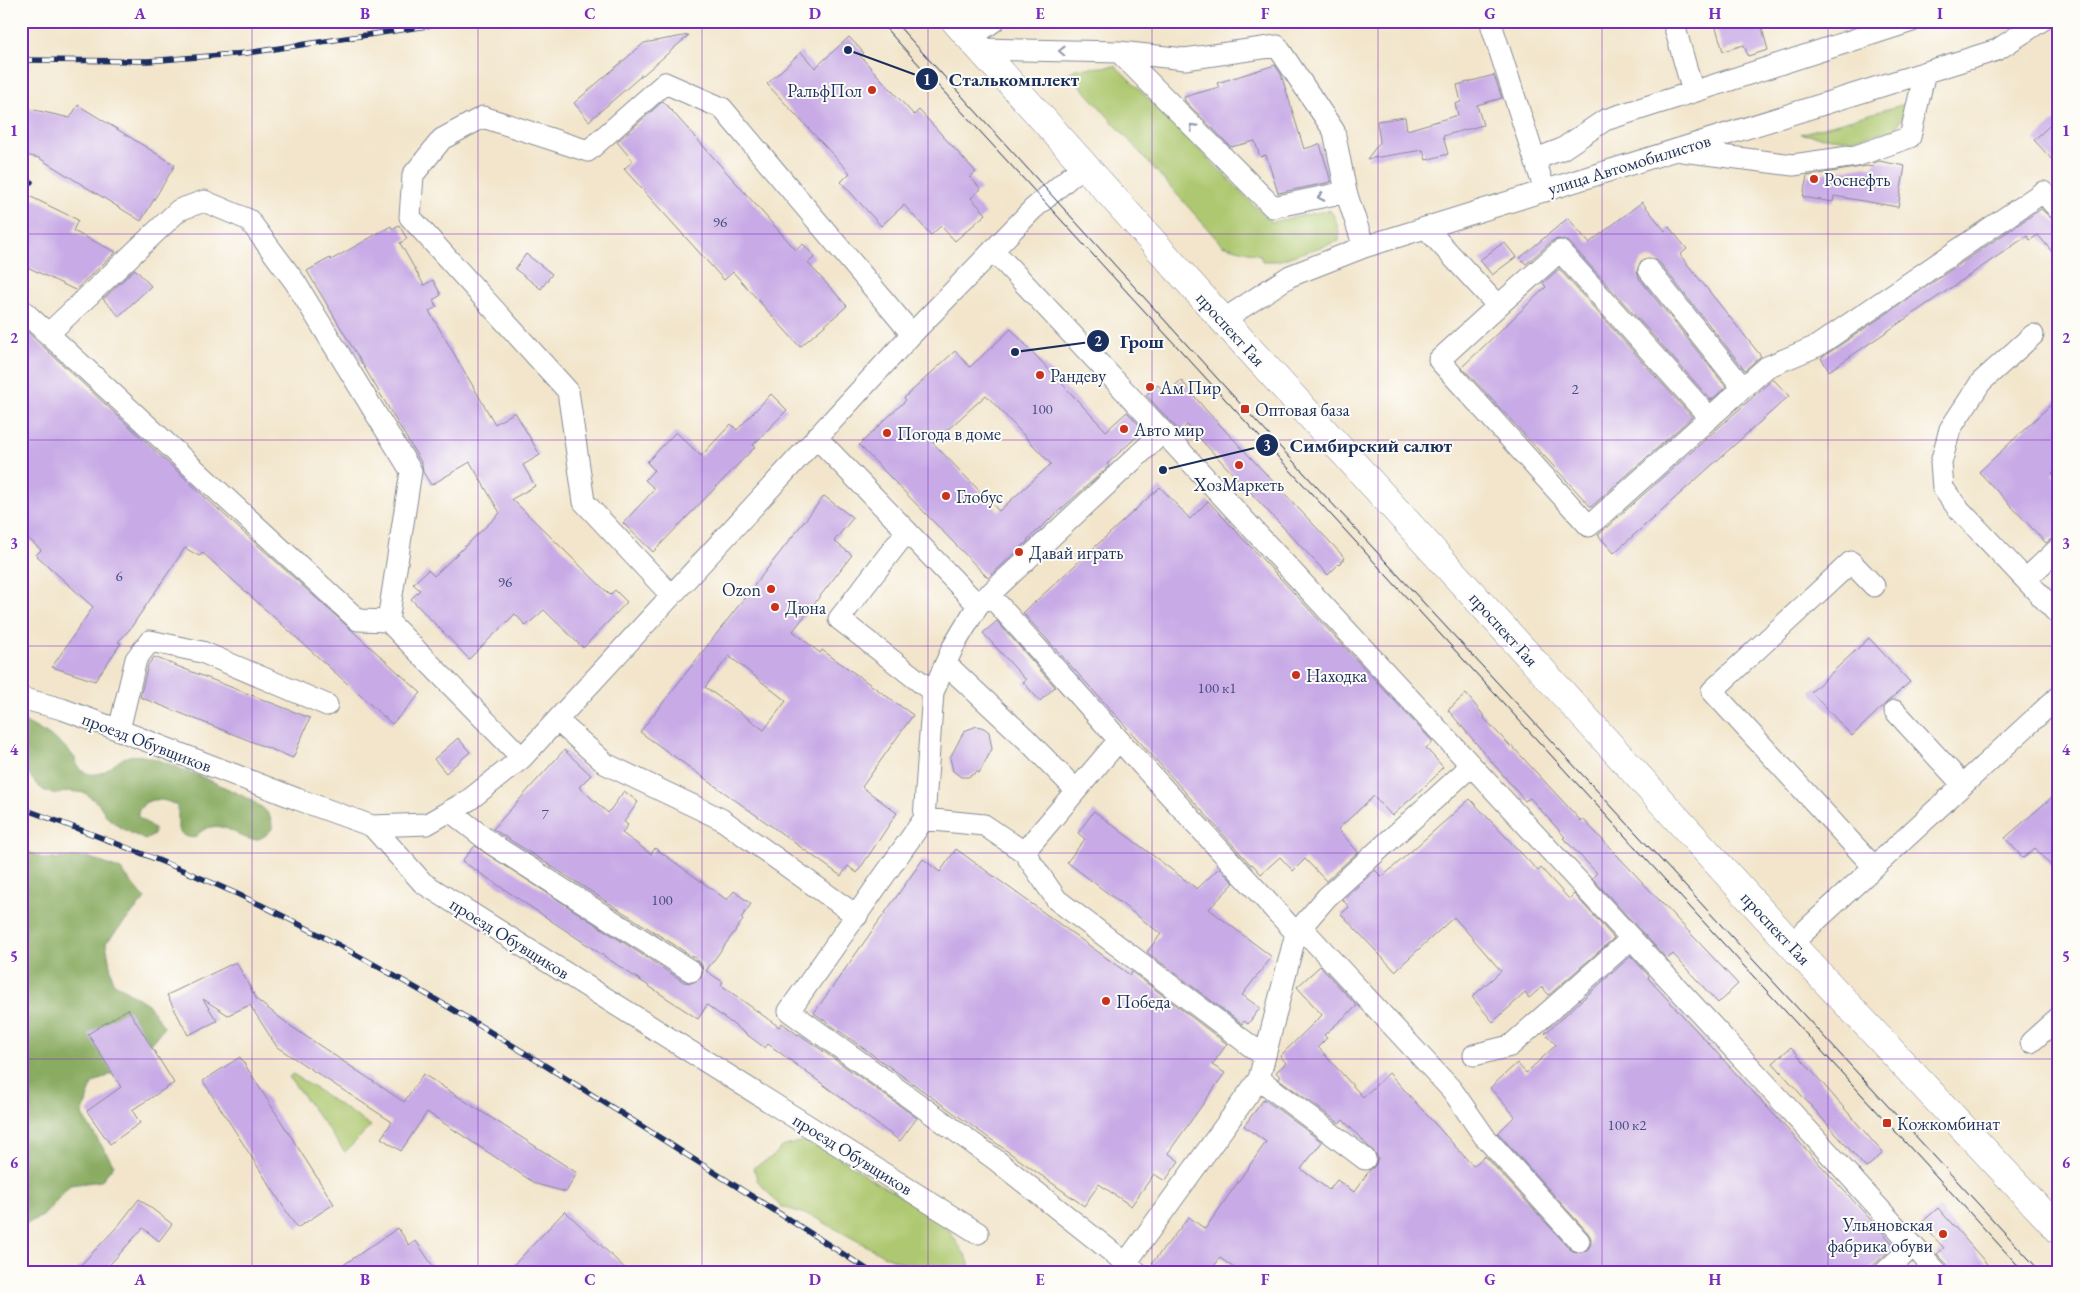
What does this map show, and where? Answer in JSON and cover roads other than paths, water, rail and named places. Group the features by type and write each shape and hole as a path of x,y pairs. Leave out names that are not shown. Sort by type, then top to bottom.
{"main road":[{"name":"проспект Гая","path":"968,36 1223,320 1791,944 2059,1230"}],"street":[{"path":"968,36 994,21"},
{"path":"1673,21 1693,92"},
{"path":"1536,159 1562,149 1605,120 1912,21"},
{"name":"улица Автомобилистов","path":"1223,320 1290,276 1364,247 1997,50 2041,21"},
{"path":"1492,27 1545,191"},
{"path":"968,36 1185,59 1277,46 1334,132 1346,192 1364,247"},
{"path":"1119,52 1273,207 1346,192"},
{"path":"1675,150 1793,165 1856,156 1910,137 1925,72"},
{"path":"671,595 584,502 568,391 410,217 412,175 442,139 483,116 588,151 665,83 722,108 912,334"},
{"path":"372,826 427,824 469,800 522,758 912,334 1033,209 1084,165"},
{"path":"1710,418 1560,251 1439,360 1589,526 1710,418 1743,388 1768,366 1817,346 2043,192 2059,210"},
{"path":"48,334 179,210 204,200 249,220 295,282 411,471 388,620"},
{"path":"1426,228 1498,306"},
{"path":"993,250 1937,1272"},
{"path":"1649,270 1743,388"},
{"path":"21,309 358,620 388,620 522,758"},
{"path":"2033,335 1981,382 1950,429 1941,463 1943,488 1956,506 2059,615"},
{"path":"1163,432 984,600 953,647 933,692 924,819 789,1011 996,1160 1131,1267 1259,1079 1299,930 1327,897 1471,766"},
{"path":"816,437 907,531 984,600 1452,1090 1484,1136 1580,1241"},
{"path":"907,531 839,619 933,692"},
{"path":"2026,579 2059,548"},
{"path":"1874,586 1851,562 1712,691 1874,867"},
{"path":"119,730 136,659 150,641 202,652 327,705"},
{"path":"946,664 1026,739 1076,790"},
{"path":"1791,944 2059,696"},
{"name":"проезд Обувщиков","path":"21,698 119,730 372,826 423,883 978,1233"},
{"path":"1895,711 1962,785"},
{"path":"557,720 606,764 721,819 856,916"},
{"path":"1024,852 1118,740"},
{"path":"450,810 492,844 691,971"},
{"path":"924,819 984,825 1024,852 1057,900 1264,1056"},
{"path":"1474,1055 1510,1046 1631,939"},
{"path":"2030,1042 2059,1017"},
{"path":"1259,1079 1365,1159"},
{"path":"1885,1272 1913,1246"}],"tram line":[{"path":"879,21 2024,1272"},
{"path":"894,21 1245,409 2041,1272"}],"railway":[{"path":"21,60 148,61 247,53 460,21"},
{"path":"21,178 31,182"},
{"path":"21,808 82,830 232,891 373,964 537,1060 871,1272"}],"place":[{"name":"Сталькомплект","path":"848,50"},
{"name":"РальфПол","path":"872,90"},
{"name":"Роснефть","path":"1814,179"},
{"name":"Грош","path":"1015,352"},
{"name":"Рандеву","path":"1040,375"},
{"name":"Ам Пир","path":"1150,387"},
{"name":"Оптовая база","path":"1245,409"},
{"name":"Авто мир","path":"1124,429"},
{"name":"Погода в доме","path":"887,433"},
{"name":"ХозМаркеть","path":"1239,465"},
{"name":"Симбирский салют","path":"1163,470"},
{"name":"Глобус","path":"946,496"},
{"name":"Давай играть","path":"1019,552"},
{"name":"Ozon","path":"771,589"},
{"name":"Дюна","path":"775,607"},
{"name":"Находка","path":"1296,675"},
{"name":"Победа","path":"1106,1001"},
{"name":"Кожкомбинат","path":"1887,1123"},
{"name":"Ульяновская фабрика обуви","path":"1943,1234"}]}
